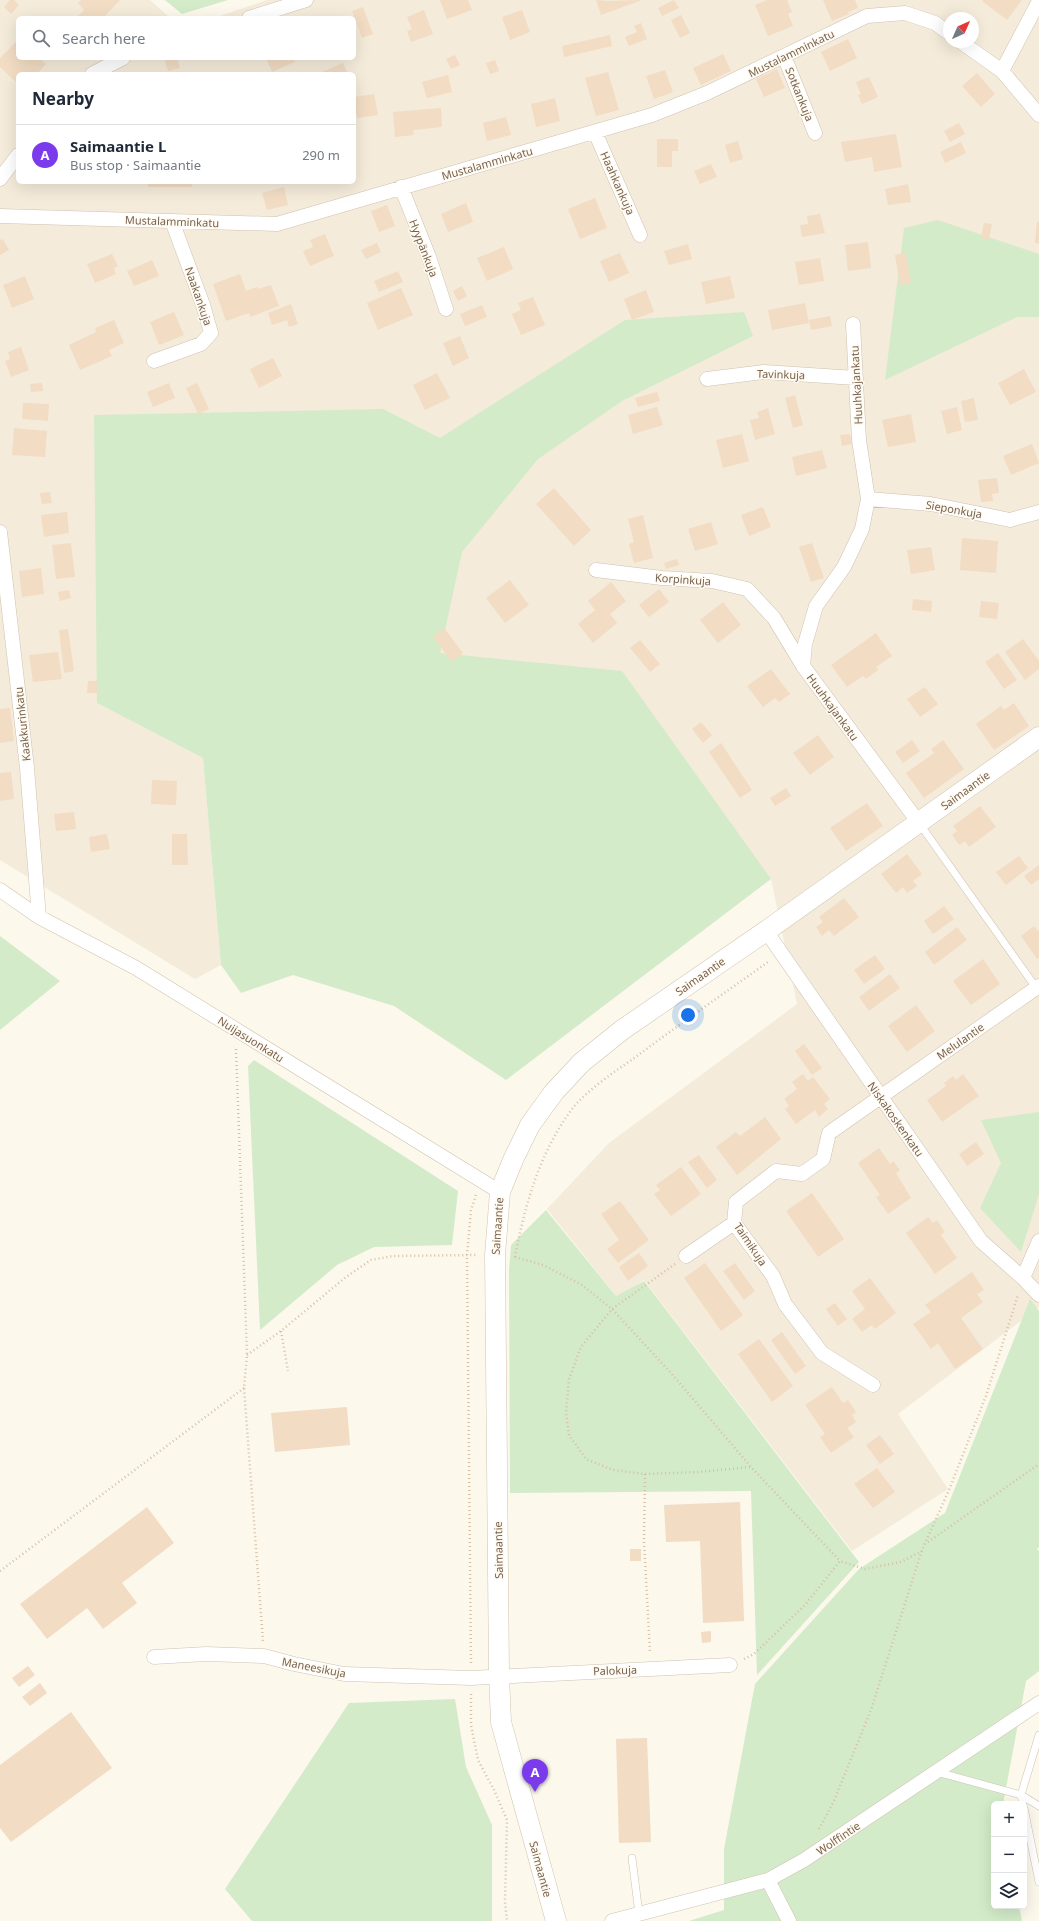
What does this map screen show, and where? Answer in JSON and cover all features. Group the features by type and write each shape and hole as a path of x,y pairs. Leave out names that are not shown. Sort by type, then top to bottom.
{"street":[{"path":"255,16 306,0"},
{"path":"1002,71 1039,1"},
{"name":"Mustalamminkatu","path":"0,216 277,224 595,132 652,114 707,94 867,16 905,13 935,23 943,29"},
{"path":"970,48 1002,71 1039,115"},
{"name":"Sotkankuja","path":"784,56 816,133"},
{"path":"96,72 119,60"},
{"name":"Haahkankuja","path":"595,132 640,235"},
{"path":"0,179 16,158"},
{"name":"Hyypänkuja","path":"401,188 429,257 446,309"},
{"name":"Naakankuja","path":"154,361 201,344 211,333 203,305 172,221"},
{"name":"Huuhkajankatu","path":"854,324 859,440 868,499 862,529 844,567 816,606 805,644 803,666 919,823"},
{"name":"Tavinkuja","path":"707,379 764,372 856,378"},
{"name":"Sieponkuja","path":"868,499 931,504 1010,520 1039,512"},
{"name":"Kaakkurinkatu","path":"0,532 27,768 39,917"},
{"name":"Korpinkuja","path":"596,570 662,578 712,581 747,589 774,618 803,666"},
{"name":"Saimaantie","path":"556,1921 501,1722 499,1675 495,1255 500,1192 530,1125 554,1092 581,1063 622,1030 766,931 1039,737"},
{"name":"Nuijasuonkatu","path":"0,890 39,917 136,968 500,1192"},
{"name":"Niskakoskenkatu","path":"766,931 981,1241 1023,1278 1039,1295"},
{"name":"Melulantie","path":"880,1096 1038,989"},
{"name":"Taimikuja","path":"873,1385 822,1353 785,1304 773,1276 734,1223 736,1202 776,1171 802,1174 823,1159 829,1133 880,1096"},
{"path":"686,1256 734,1223"},
{"path":"1023,1278 1039,1241"},
{"name":"Maneesikuja","path":"154,1657 206,1654 264,1656 344,1674 471,1678 499,1675"},
{"name":"Palokuja","path":"499,1675 730,1666"},
{"name":"Wolffintie","path":"612,1921 768,1880 804,1860 1039,1703"},
{"path":"768,1880 789,1921"}],"lane":[{"path":"919,823 1038,989"},
{"path":"1022,1801 1021,1795 1039,1735"},
{"path":"936,1772 1021,1795 1039,1806"},
{"path":"1027,1823 1039,1882"},
{"path":"632,1858 639,1914"}],"path":[{"path":"515,1257 522,1218 533,1183 550,1143 573,1107 617,1070 782,953"},
{"path":"236,1029 247,1355 244,1388 264,1656"},
{"path":"480,1181 471,1210 467,1255 471,1725 478,1760 494,1790 507,1820 505,1902 507,1921"},
{"path":"247,1355 281,1331 346,1277 371,1260 393,1256 467,1255"},
{"path":"495,1255 515,1257 543,1265 582,1286 612,1309 671,1373 751,1467 840,1561 865,1569 901,1562 922,1550"},
{"path":"686,1256 612,1309 581,1347 569,1379 566,1413 569,1436 586,1459 613,1470 644,1474 698,1472 751,1467"},
{"path":"817,1835 871,1710 922,1550 927,1543 986,1396 1023,1278"},
{"path":"281,1331 288,1371"},
{"path":"0,1571 244,1388"},
{"path":"927,1543 1039,1464"},
{"path":"644,1474 644,1540 651,1669"},
{"path":"730,1666 754,1654 806,1606 840,1561"}],"shaded area":[{"path":"0,0 150,0 168,16 16,16 16,60 356,60 356,16 220,16 267,0 1039,0 1039,1307 898,1414 948,1489 852,1551 644,1280 617,1297 547,1209 609,1143 797,1004 771,879 97,703 203,758 221,965 195,979 0,860"}],"green space":[{"path":"165,0 228,0 182,14"},
{"path":"938,220 1039,254 1039,317 1017,317 885,380 904,228"},
{"path":"744,312 753,336 622,401 538,459 462,552 440,653 622,671 771,879 506,1080 394,1006 293,975 241,993 221,965 203,758 97,703 94,415 383,409 440,438 625,320"},
{"path":"0,936 60,981 0,1030"},
{"path":"254,1060 458,1191 452,1245 374,1247 337,1265 260,1330 248,1066"},
{"path":"1039,1112 1039,1194 1021,1252 980,1208 1001,1163 981,1120"},
{"path":"546,1210 616,1296 644,1281 859,1562 757,1675 751,1491 510,1493 509,1270 511,1245"},
{"path":"1030,1299 1039,1311 1039,1547 1037,1549 1039,1551 1039,1671 1026,1681 1004,1801 991,1801 991,1909 1020,1909 1022,1921 689,1921 724,1910 724,1849 755,1684 859,1569 945,1513"},
{"path":"455,1699 466,1767 492,1825 492,1921 252,1921 225,1889 349,1703"}],"building":[{"path":"10,0 14,0 19,5 11,14 4,7"},
{"path":"81,0 120,0 105,16 78,16 84,10 78,3"},
{"path":"440,0 468,0 472,10 447,19"},
{"path":"596,0 607,1 642,0 601,15"},
{"path":"674,0 679,8 662,16 658,8"},
{"path":"767,0 787,0 792,12 788,14 793,26 768,36 755,5"},
{"path":"823,0 855,0 858,8 848,12 849,14 832,21"},
{"path":"1022,0 1007,20 982,1"},
{"path":"363,7 373,34 362,38 356,22 356,16 354,16 352,11"},
{"path":"424,10 433,34 411,42 407,31 412,29 407,17"},
{"path":"522,10 530,32 510,40 502,17"},
{"path":"681,15 690,33 680,38 671,20"},
{"path":"641,23 647,39 629,46 625,37 637,32 634,26"},
{"path":"610,35 612,46 564,57 562,46"},
{"path":"848,39 857,58 830,71 821,52"},
{"path":"16,42 16,60 41,60 46,64 39,72 16,72 16,82 0,67 0,58"},
{"path":"723,54 731,71 701,85 693,68"},
{"path":"455,55 460,65 451,69 446,59"},
{"path":"165,60 178,60 180,68 168,71"},
{"path":"267,60 294,60 295,62 272,72"},
{"path":"495,60 499,71 490,74 486,63"},
{"path":"343,63 347,72 322,72"},
{"path":"777,69 785,88 764,97 756,79"},
{"path":"665,70 673,92 654,99 646,76"},
{"path":"608,72 619,110 596,116 585,78"},
{"path":"977,73 995,94 981,107 962,86"},
{"path":"448,75 452,92 427,98 422,82"},
{"path":"869,77 878,97 862,104 858,95 861,94 856,82"},
{"path":"374,94 378,115 357,118 356,97"},
{"path":"555,98 560,121 536,127 531,104"},
{"path":"441,108 442,127 413,130 414,135 395,137 393,112"},
{"path":"506,117 511,135 487,141 483,123"},
{"path":"959,123 965,134 950,142 944,131"},
{"path":"896,134 902,167 874,172 872,157 845,162 841,142"},
{"path":"657,139 678,139 678,151 672,151 672,167 657,167"},
{"path":"738,141 743,159 730,163 725,145"},
{"path":"961,142 966,153 945,163 940,152"},
{"path":"711,164 717,177 700,184 694,171"},
{"path":"148,184 192,184 192,187 148,187"},
{"path":"908,184 911,202 888,205 885,189"},
{"path":"284,187 288,205 267,210 262,193"},
{"path":"595,198 607,228 580,239 568,209"},
{"path":"466,203 473,222 448,232 441,214"},
{"path":"387,205 395,226 379,232 371,211"},
{"path":"820,214 825,233 802,237 800,225 808,224 807,216"},
{"path":"1037,222 1039,222 1039,244 1035,243"},
{"path":"984,223 992,224 989,240 981,238"},
{"path":"325,234 334,256 310,266 303,251 313,247 310,240"},
{"path":"3,239 9,250 0,255 0,240"},
{"path":"868,242 871,268 848,271 845,245"},
{"path":"377,243 381,252 366,259 361,250"},
{"path":"688,244 692,259 669,265 664,251"},
{"path":"504,247 513,269 487,281 477,258"},
{"path":"620,253 629,273 609,282 600,261"},
{"path":"906,253 911,283 900,285 895,255"},
{"path":"112,254 118,266 114,268 116,274 95,283 87,264"},
{"path":"820,258 824,281 799,285 795,262"},
{"path":"152,260 159,276 134,286 127,271"},
{"path":"398,271 403,282 379,292 374,281"},
{"path":"240,274 246,291 257,287 258,289 271,285 279,306 250,317 249,313 226,321 213,284"},
{"path":"25,276 34,299 12,308 3,285"},
{"path":"730,276 735,298 706,304 701,282"},
{"path":"462,286 467,296 458,301 453,291"},
{"path":"401,288 413,315 378,330 367,303"},
{"path":"646,290 654,312 632,320 624,299"},
{"path":"533,297 545,325 521,335 512,314 521,310 518,303"},
{"path":"805,303 809,323 772,330 768,310"},
{"path":"291,304 298,324 289,327 287,320 272,325 268,313"},
{"path":"482,305 487,317 465,326 460,314"},
{"path":"174,312 184,335 159,345 150,322"},
{"path":"830,316 832,326 811,330 809,320"},
{"path":"114,320 124,343 109,350 112,356 80,370 69,345 96,332 95,328"},
{"path":"460,336 469,358 453,366 443,343"},
{"path":"21,347 29,370 11,377 5,361 10,359 8,352"},
{"path":"273,358 282,376 259,388 250,369"},
{"path":"1024,369 1036,392 1010,405 998,383"},
{"path":"437,373 450,398 425,410 413,385"},
{"path":"42,383 43,391 31,392 30,384"},
{"path":"169,383 175,398 153,407 147,392"},
{"path":"197,383 209,409 198,414 186,388"},
{"path":"657,392 660,401 638,407 635,398"},
{"path":"795,395 803,425 793,428 785,398"},
{"path":"974,398 978,420 965,422 961,401"},
{"path":"23,403 49,404 48,421 22,419"},
{"path":"657,407 663,425 633,434 628,415"},
{"path":"957,407 962,430 947,434 941,411"},
{"path":"768,408 775,434 755,440 750,420 759,418 757,412"},
{"path":"911,414 916,442 888,447 882,420"},
{"path":"14,428 47,431 45,457 12,455"},
{"path":"742,434 749,461 723,468 716,440"},
{"path":"850,434 852,444 842,446 840,435"},
{"path":"1032,444 1039,463 1011,475 1003,456"},
{"path":"822,450 827,468 796,476 792,457"},
{"path":"997,478 999,493 992,494 993,501 981,502 978,480"},
{"path":"554,488 591,530 574,546 536,504"},
{"path":"50,492 52,503 42,504 40,493"},
{"path":"763,507 771,527 749,536 741,515"},
{"path":"67,512 69,533 44,537 41,515"},
{"path":"643,515 653,558 634,563 629,544 634,542 628,519"},
{"path":"711,522 718,544 695,551 688,529"},
{"path":"962,538 998,541 996,573 960,570"},
{"path":"71,543 75,577 56,579 52,545"},
{"path":"812,543 824,578 811,582 799,547"},
{"path":"931,547 935,570 911,574 907,550"},
{"path":"677,559 679,565 666,569 664,563"},
{"path":"41,568 44,594 22,597 19,571"},
{"path":"510,580 529,605 505,623 486,598"},
{"path":"611,582 626,601 610,614 617,623 593,643 578,624 595,610 588,601"},
{"path":"659,589 669,602 649,617 639,605"},
{"path":"69,590 71,598 60,601 58,592"},
{"path":"913,599 932,601 931,612 912,610"},
{"path":"981,601 999,603 997,619 979,617"},
{"path":"723,602 741,625 718,643 700,620"},
{"path":"444,628 463,653 452,662 433,637"},
{"path":"68,629 74,671 64,673 59,630"},
{"path":"876,633 892,656 876,667 878,670 866,679 863,676 847,687 831,665"},
{"path":"1023,639 1039,661 1039,669 1025,680 1005,652"},
{"path":"640,640 660,664 650,672 630,648"},
{"path":"58,652 62,679 33,682 29,655"},
{"path":"998,653 1017,680 1004,689 985,662"},
{"path":"771,669 790,694 779,702 775,698 763,707 747,686"},
{"path":"88,681 98,681 98,693 87,693"},
{"path":"925,687 938,704 920,717 907,699"},
{"path":"1014,703 1029,726 994,750 976,724 1001,706 1004,710"},
{"path":"10,708 14,741 0,743 0,709"},
{"path":"701,722 712,735 703,743 692,729"},
{"path":"818,735 834,757 810,775 793,753"},
{"path":"912,740 920,751 903,763 895,752"},
{"path":"943,740 964,769 924,798 906,773 934,753 931,749"},
{"path":"721,743 752,790 740,798 709,752"},
{"path":"11,772 14,799 0,801 0,773"},
{"path":"152,780 177,781 176,805 151,804"},
{"path":"786,788 791,796 775,806 770,798"},
{"path":"867,803 883,826 846,851 830,828"},
{"path":"980,806 996,827 969,847 965,841 959,845 952,835 957,831 953,826"},
{"path":"74,812 76,829 56,831 54,814"},
{"path":"107,834 110,849 91,852 89,837"},
{"path":"172,834 187,834 188,865 172,865"},
{"path":"907,854 922,874 913,881 917,886 907,893 903,887 896,893 881,874"},
{"path":"1019,856 1028,868 1006,885 996,872"},
{"path":"1039,865 1039,879 1031,885 1024,876"},
{"path":"844,898 859,917 834,936 829,930 822,936 816,927 823,922 819,917"},
{"path":"944,906 954,919 933,934 924,921"},
{"path":"1034,926 1038,931 1039,930 1039,958 1037,959 1021,936"},
{"path":"957,927 967,940 934,965 925,952"},
{"path":"875,955 885,969 864,984 854,970"},
{"path":"983,959 1000,984 971,1005 953,981"},
{"path":"890,974 900,988 869,1011 859,997"},
{"path":"916,1005 935,1031 907,1052 888,1026"},
{"path":"804,1044 822,1068 812,1075 795,1051"},
{"path":"803,1074 808,1081 813,1077 830,1099 824,1104 828,1109 819,1117 815,1110 796,1124 785,1109 789,1106 784,1099 797,1089 792,1082"},
{"path":"963,1074 979,1096 942,1122 927,1100 946,1086 944,1083 953,1076 956,1080"},
{"path":"765,1117 781,1139 737,1175 716,1147 736,1132 740,1136"},
{"path":"976,1142 984,1154 967,1166 959,1154"},
{"path":"879,1148 890,1164 893,1161 900,1170 896,1173 911,1198 888,1214 876,1197 880,1195 858,1163"},
{"path":"699,1155 717,1180 707,1188 688,1162"},
{"path":"681,1167 701,1194 671,1216 654,1194 660,1190 656,1185"},
{"path":"812,1193 844,1239 818,1257 786,1211"},
{"path":"620,1201 649,1240 618,1263 607,1249 619,1240 601,1214"},
{"path":"928,1217 933,1223 937,1220 945,1232 941,1235 957,1258 935,1274 906,1233"},
{"path":"639,1253 648,1266 628,1281 619,1267"},
{"path":"705,1263 743,1315 721,1331 684,1278"},
{"path":"735,1263 755,1291 744,1300 723,1271"},
{"path":"972,1272 984,1290 977,1294 983,1302 961,1318 983,1349 955,1369 938,1343 931,1349 913,1324 931,1312 925,1305"},
{"path":"870,1278 896,1313 875,1329 872,1325 862,1332 852,1319 865,1309 852,1291"},
{"path":"835,1303 847,1319 838,1326 826,1309"},
{"path":"782,1332 806,1366 795,1374 771,1340"},
{"path":"759,1339 793,1386 772,1402 738,1354"},
{"path":"832,1387 843,1403 848,1400 856,1412 852,1415 856,1422 847,1428 854,1437 831,1453 820,1437 825,1434 805,1405"},
{"path":"347,1407 350,1445 275,1452 271,1413"},
{"path":"880,1435 894,1454 880,1464 866,1445"},
{"path":"877,1468 895,1492 873,1508 854,1484"},
{"path":"740,1502 744,1621 703,1623 700,1541 666,1542 664,1505"},
{"path":"147,1507 174,1543 122,1583 137,1603 103,1629 87,1608 47,1639 20,1604"},
{"path":"630,1549 641,1549 641,1561 630,1561"},
{"path":"711,1631 711,1642 702,1643 701,1632"},
{"path":"28,1666 35,1675 19,1687 12,1678"},
{"path":"40,1683 47,1693 30,1706 22,1697"},
{"path":"71,1712 112,1768 11,1842 0,1828 0,1765"},
{"path":"647,1738 651,1842 619,1843 616,1739"}],"place":[{"name":"Saimaantie L","path":"535,1792"}]}
